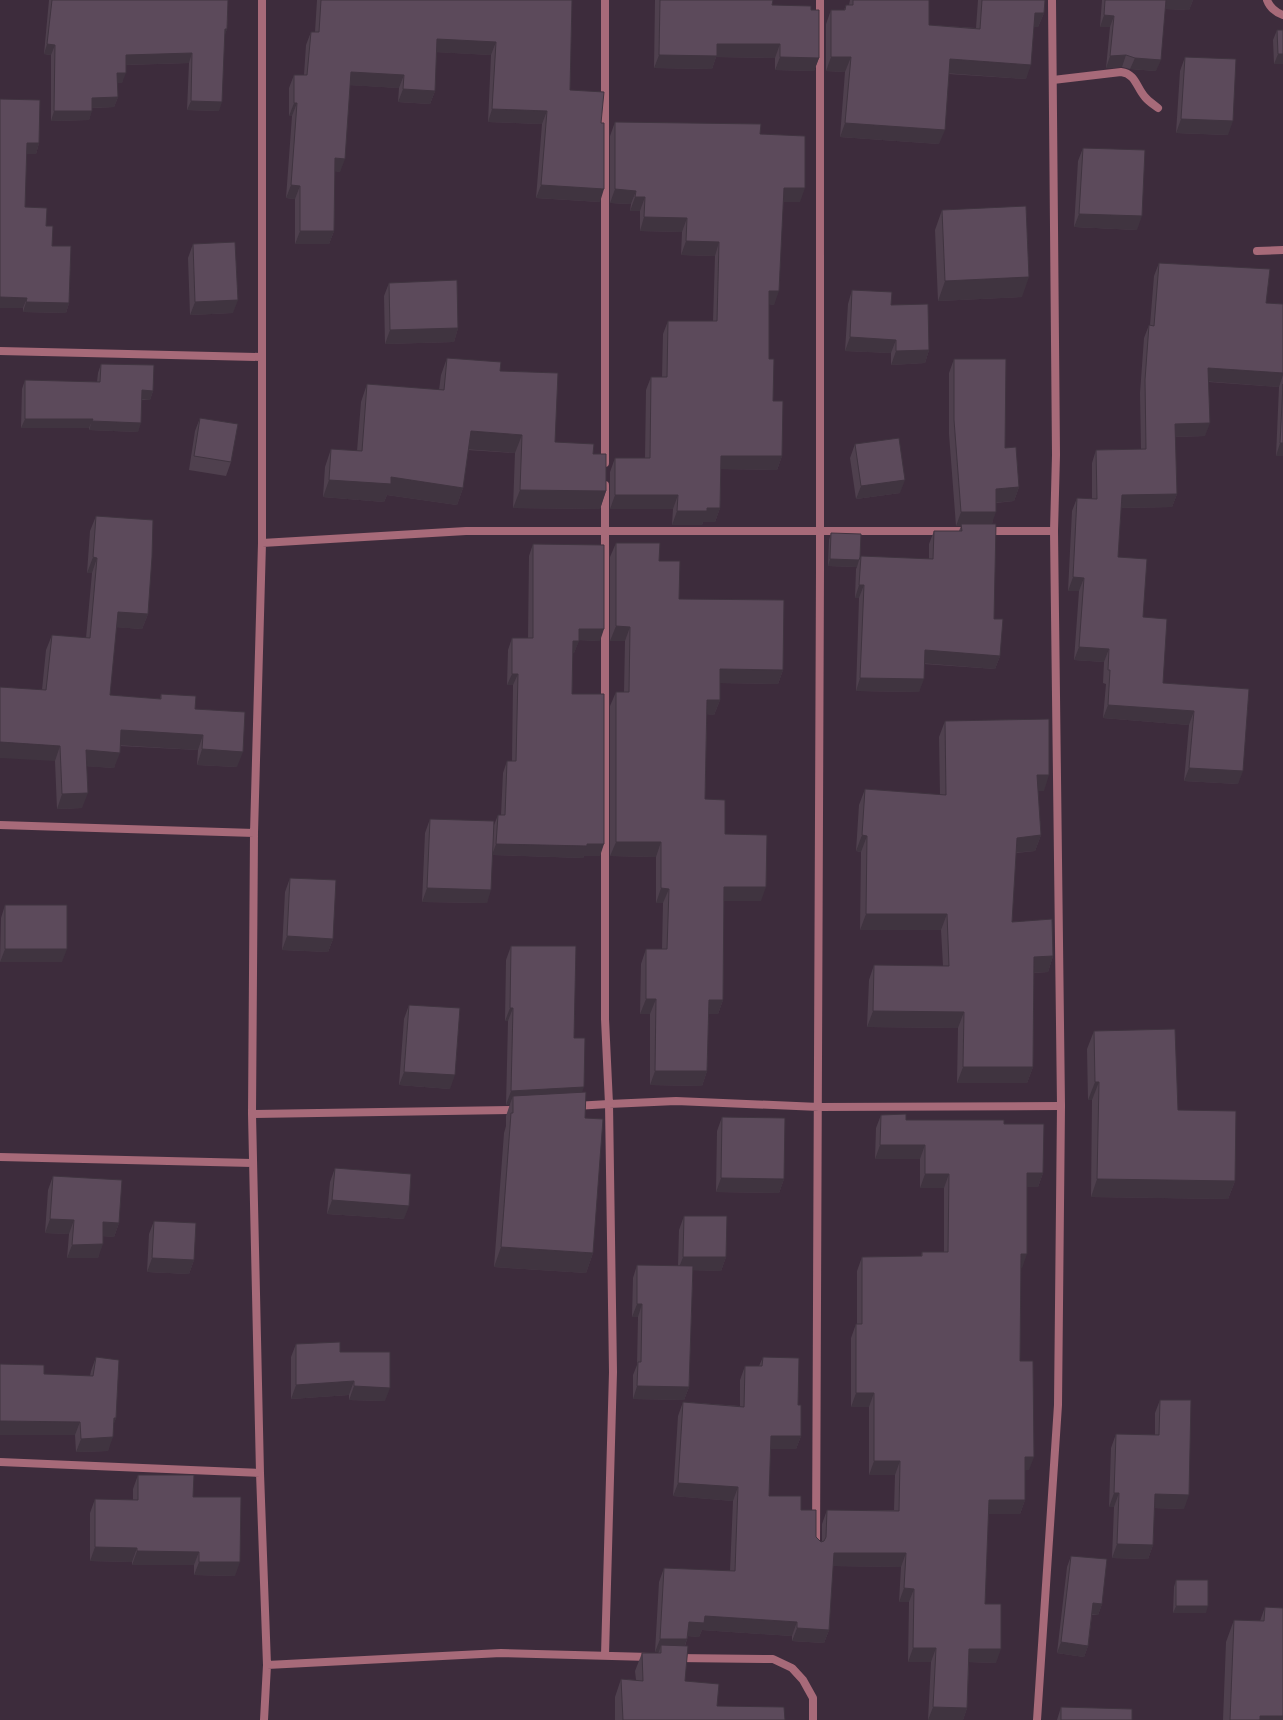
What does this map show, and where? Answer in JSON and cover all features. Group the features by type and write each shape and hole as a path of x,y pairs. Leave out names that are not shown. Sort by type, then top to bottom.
{"street":[{"path":"262,0 262,543 254,833 252,1163 260,1474 267,1665 264,1720"},
{"path":"605,0 605,1019 609,1104 613,1372 605,1655"},
{"path":"816,1550 820,531 820,0"},
{"path":"1037,1720 1058,1405 1061,1106 1054,531 1056,447 1052,0"},
{"path":"1267,0 1269,6 1277,13 1283,15"},
{"path":"1052,80 1121,72 1128,73 1134,78 1145,97 1158,108"},
{"path":"1257,251 1283,250"},
{"path":"0,351 261,357"},
{"path":"262,543 466,531 1054,531"},
{"path":"0,825 254,833"},
{"path":"566,1107 676,1101 818,1107 1061,1106"},
{"path":"252,1114 528,1109"},
{"path":"0,1157 252,1163"},
{"path":"0,1462 260,1474"},
{"path":"267,1665 501,1653 605,1655 661,1658 773,1659 792,1668 803,1680 812,1698 813,1720"}],"building":[{"path":"52,0 228,0 227,29 225,29 222,102 191,101 192,53 126,55 126,73 117,73 118,97 92,98 92,111 54,111 55,45 47,44"},
{"path":"321,0 572,0 570,90 604,92 601,123 604,123 604,189 541,185 547,111 492,109 496,42 437,39 435,91 403,89 404,75 351,72 345,159 335,158 334,231 300,231 300,186 291,185 297,103 294,103 294,75 307,75 311,32 319,32"},
{"path":"660,0 773,0 772,5 811,6 811,10 819,10 819,58 780,57 780,44 717,44 717,56 659,55"},
{"path":"853,0 929,0 929,25 980,29 982,0 1045,0 1044,13 1035,13 1031,65 950,59 945,130 845,123 851,57 831,57 831,10 845,10 846,5 853,5"},
{"path":"1105,0 1166,0 1161,60 1135,58 1126,55 1110,56 1114,16 1104,15"},
{"path":"1277,30 1283,30 1283,54 1278,54"},
{"path":"1185,57 1236,59 1233,121 1181,119"},
{"path":"0,99 40,100 39,143 27,143 25,207 47,208 46,226 53,226 52,246 71,246 69,303 26,302 27,298 0,297"},
{"path":"615,122 761,124 760,134 805,136 805,188 784,188 779,291 769,291 769,359 774,359 773,401 783,401 782,456 721,456 720,508 707,508 707,511 677,511 678,495 615,495 615,458 650,458 651,377 667,377 668,321 717,321 719,242 686,241 687,218 644,217 645,197 635,197 636,191 615,189"},
{"path":"1083,148 1145,150 1142,216 1079,214"},
{"path":"1026,206 1029,277 945,281 942,210"},
{"path":"235,242 238,300 195,302 193,244"},
{"path":"1159,263 1270,269 1266,303 1283,304 1283,373 1208,368 1210,423 1175,424 1177,494 1122,495 1118,557 1147,559 1143,617 1167,619 1163,683 1249,689 1243,771 1189,768 1194,711 1108,705 1110,670 1108,670 1109,649 1079,647 1084,578 1073,577 1077,498 1097,499 1096,450 1146,449 1145,380 1149,325 1154,326"},
{"path":"457,280 458,328 390,330 389,283"},
{"path":"852,290 892,292 891,305 928,304 929,350 896,351 896,340 850,337"},
{"path":"447,358 501,362 500,371 558,373 555,442 594,444 593,454 606,454 606,491 520,490 522,435 471,431 463,488 391,477 391,484 329,480 331,449 362,451 367,384 444,390"},
{"path":"954,359 1006,359 1005,448 1016,447 1019,487 996,489 996,512 961,512 954,420"},
{"path":"101,364 154,365 153,391 142,390 141,423 92,421 93,419 25,419 25,380 100,382"},
{"path":"1283,384 1283,443 1280,443"},
{"path":"200,418 238,424 231,462 194,456"},
{"path":"899,438 905,480 861,486 855,444"},
{"path":"96,516 153,520 148,614 118,612 110,695 161,699 161,694 196,696 195,709 245,712 243,752 202,749 203,735 121,730 120,753 86,750 88,793 62,794 60,746 0,742 0,687 46,690 52,635 90,638 97,558 93,557"},
{"path":"961,524 996,524 994,619 1003,619 1000,656 925,650 924,679 860,678 864,585 859,585 861,556 933,559 934,531 962,531"},
{"path":"831,533 861,534 859,560 830,559"},
{"path":"616,543 660,543 659,561 680,561 679,599 784,600 783,670 720,669 720,700 707,700 705,799 725,800 725,834 767,835 766,887 724,887 723,1000 709,1000 707,1071 655,1071 656,999 646,999 646,949 667,949 669,889 661,888 661,842 616,842 616,692 629,692 630,627 616,626"},
{"path":"533,544 604,545 604,629 579,629 579,641 573,641 572,694 604,694 604,844 587,844 587,846 496,844 498,815 505,815 507,761 516,761 518,674 512,674 512,638 533,638"},
{"path":"1049,719 1049,775 1037,775 1041,835 1017,838 1012,922 1052,919 1053,956 1034,957 1033,1067 963,1067 964,1012 873,1011 874,965 949,966 947,914 866,914 867,836 862,835 865,789 946,795 945,721"},
{"path":"430,819 494,821 491,890 427,888"},
{"path":"290,878 336,880 333,939 287,936"},
{"path":"5,905 67,905 67,949 5,949"},
{"path":"511,946 576,946 574,1038 585,1038 584,1087 511,1091 513,1008 510,1008"},
{"path":"409,1005 460,1008 455,1075 404,1072"},
{"path":"1175,1029 1178,1110 1236,1111 1235,1181 1097,1179 1099,1082 1095,1082 1094,1031"},
{"path":"586,1092 585,1118 603,1119 593,1253 501,1247 511,1113 513,1113 513,1096"},
{"path":"906,1114 906,1120 1004,1120 1004,1124 1044,1124 1043,1173 1027,1173 1027,1254 1021,1254 1020,1361 1033,1361 1034,1457 1025,1457 1025,1500 989,1500 985,1604 1001,1604 1001,1649 969,1649 967,1708 933,1707 936,1648 913,1648 914,1589 904,1588 906,1553 834,1553 829,1630 797,1628 797,1622 705,1616 704,1623 689,1622 687,1639 660,1639 664,1568 735,1571 738,1487 678,1483 683,1402 744,1407 745,1366 762,1366 763,1357 799,1358 798,1405 801,1405 801,1436 771,1436 769,1496 801,1496 801,1510 816,1510 816,1537 821,1542 824,1541 826,1537 827,1510 899,1511 900,1461 874,1461 874,1393 856,1393 856,1324 862,1324 862,1257 922,1256 922,1252 948,1252 949,1174 925,1174 925,1145 880,1145 881,1115"},
{"path":"722,1117 785,1118 784,1179 721,1178"},
{"path":"335,1168 411,1174 409,1206 332,1200"},
{"path":"53,1176 122,1180 119,1223 103,1222 103,1244 72,1245 74,1220 50,1219"},
{"path":"684,1216 727,1216 726,1257 683,1257"},
{"path":"154,1221 196,1223 194,1260 152,1258"},
{"path":"637,1265 693,1266 689,1387 637,1386 638,1362 641,1362 642,1304 637,1304"},
{"path":"340,1342 340,1352 390,1352 390,1388 354,1386 354,1381 296,1385 296,1344"},
{"path":"96,1357 119,1360 116,1418 114,1418 113,1437 81,1439 80,1422 0,1421 0,1364 44,1365 44,1374 93,1376"},
{"path":"1160,1400 1191,1400 1189,1495 1155,1494 1153,1545 1117,1544 1119,1493 1114,1493 1116,1434 1159,1435"},
{"path":"138,1475 194,1475 193,1497 241,1497 240,1562 199,1562 199,1552 137,1551 137,1548 95,1547 95,1499 138,1500"},
{"path":"1071,1556 1107,1559 1102,1604 1093,1603 1088,1646 1061,1642"},
{"path":"1176,1580 1208,1580 1208,1606 1176,1606"},
{"path":"1265,1607 1283,1608 1283,1716 1260,1716 1260,1720 1230,1720 1234,1620 1264,1621"},
{"path":"661,1645 688,1646 685,1681 719,1684 717,1706 784,1707 785,1720 623,1720 621,1679 643,1681 642,1653 661,1653"},
{"path":"1061,1707 1132,1709 1132,1720 1061,1720"}]}
